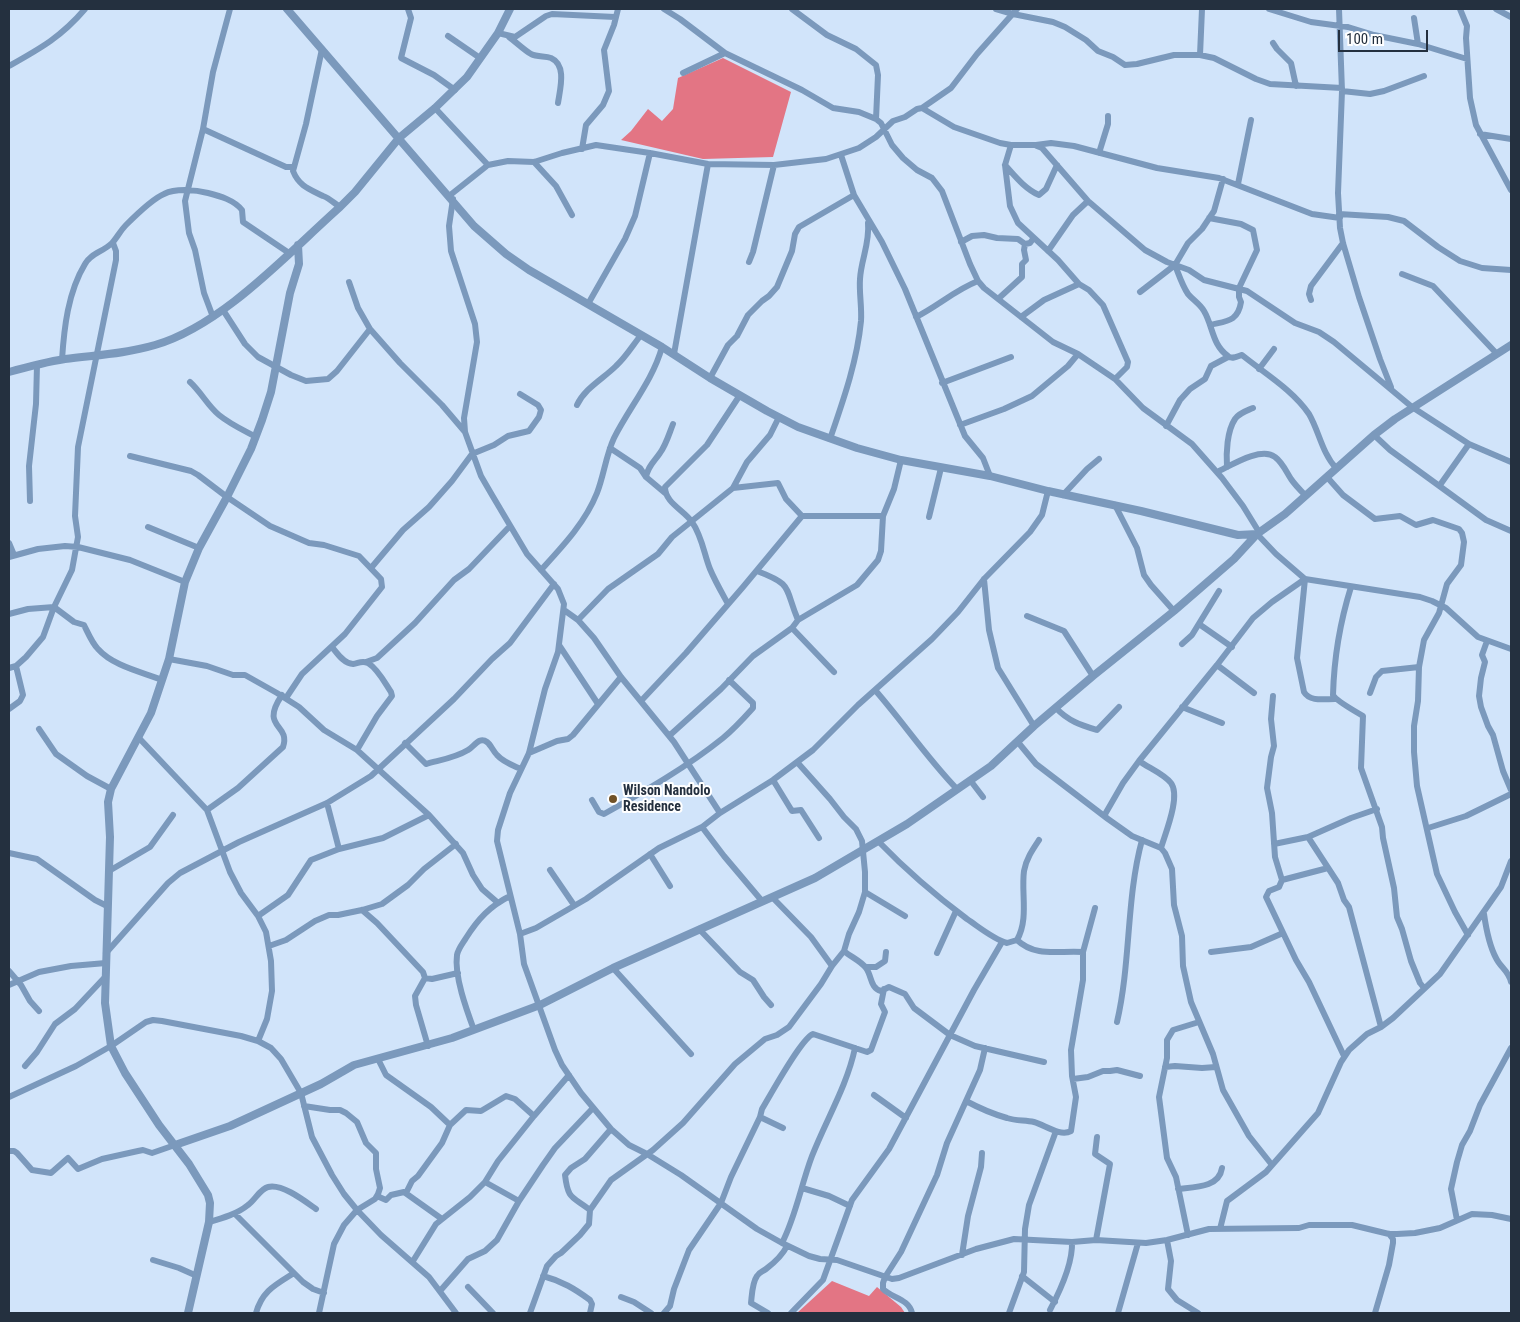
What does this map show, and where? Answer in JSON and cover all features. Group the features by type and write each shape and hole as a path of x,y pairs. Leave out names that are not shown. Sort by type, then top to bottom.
{"street":[{"path":"9,66 34,53 60,35 85,9"},
{"path":"213,317 204,293 186,219 185,201 203,129 213,72 230,9"},
{"path":"287,9 474,226 506,254 529,270 779,417 798,427 830,439 900,460 990,476 1063,495 1238,535 1258,533"},
{"path":"408,9 411,18 402,58 434,75 455,90"},
{"path":"9,372 62,360 126,352 157,345 182,335 224,310 355,192 399,138 455,90 467,77 498,33 510,9"},
{"path":"582,148 586,126 603,105 609,91 604,50 618,9"},
{"path":"664,9 688,24 725,53 802,90 833,108 859,112 876,119 892,145 909,165 932,178 942,191 978,281 989,293 1053,342 1078,354 1115,379 1137,403 1192,444 1243,506 1258,533 1276,554 1305,579 1420,597 1451,612 1472,633 1487,641 1511,649"},
{"path":"792,9 827,35 856,49 876,65 876,119"},
{"path":"996,9 1015,12 1065,27 1086,40 1098,51 1125,64 1137,64 1174,55 1200,55 1214,58 1270,84 1370,94 1384,91 1424,76"},
{"path":"1200,55 1202,9"},
{"path":"1268,9 1311,22 1340,25 1392,40 1418,44 1468,59"},
{"path":"1339,9 1342,90 1338,184 1343,243 1380,359 1392,389"},
{"path":"1460,9 1467,26 1470,98 1476,125 1511,190"},
{"path":"1496,9 1511,17"},
{"path":"464,432 464,412 469,395 477,342 475,324 450,251 451,198 488,165 508,161 534,162 596,145 708,164 774,165 799,163 841,155 858,148 876,137 893,120 905,117 922,108 951,88 989,39 1015,12"},
{"path":"498,33 515,37 541,19 552,14 616,17"},
{"path":"1414,18 1418,44"},
{"path":"448,36 480,58"},
{"path":"508,36 532,54 551,58 557,63 561,81 558,102"},
{"path":"1273,43 1291,63 1296,86"},
{"path":"322,49 306,124 293,172 302,186 340,206"},
{"path":"683,73 725,53"},
{"path":"435,108 488,165"},
{"path":"922,108 954,127 1011,145 1051,143 1074,146 1157,168 1223,179 1312,214 1388,217 1404,221 1443,251 1460,261 1482,268 1511,270"},
{"path":"1099,153 1108,124 1108,116"},
{"path":"1238,184 1251,120"},
{"path":"203,129 286,167 294,167"},
{"path":"1480,134 1511,139"},
{"path":"1011,145 1005,165 1010,206 1018,223 1033,239 1058,260 1079,284 1103,305 1128,362 1127,367 1115,379"},
{"path":"1036,145 1042,148 1088,201 1145,250 1189,270 1204,280 1246,290 1295,323 1319,332 1334,342 1412,407 1469,444 1511,462"},
{"path":"588,304 635,216 650,153"},
{"path":"841,155 854,195 890,257 965,436 983,458 990,476"},
{"path":"534,162 556,186 572,215"},
{"path":"674,354 708,164"},
{"path":"750,262 774,165"},
{"path":"1005,165 1020,181 1039,195 1046,189 1057,165"},
{"path":"1140,292 1175,265 1188,243 1202,229 1214,211 1223,179"},
{"path":"62,360 64,325 77,281 88,258 113,243 126,224 163,194 192,189 233,202 242,210 242,222 289,253"},
{"path":"710,378 728,345 737,336 748,315 777,287 792,251 795,234 799,227 854,195"},
{"path":"1048,251 1073,215 1088,201"},
{"path":"1209,218 1241,224 1253,230 1257,250 1239,288 1241,302 1236,314 1231,320 1210,325"},
{"path":"830,439 854,363 861,321 860,279 869,236 868,221"},
{"path":"961,242 972,236 984,235 996,238 1018,239 1025,244"},
{"path":"1025,244 1030,243 1033,239"},
{"path":"9,709 20,702 23,696 12,667 35,647 43,637 54,607 72,570 78,547 75,502 78,447 116,260 116,251 113,243"},
{"path":"1311,300 1309,294 1311,286 1343,243"},
{"path":"998,299 1022,277 1022,264 1026,260 1025,244"},
{"path":"188,1313 209,1222 210,1203 208,1195 189,1164 159,1125 124,1073 116,1060 111,1046 105,1003 110,838 108,802 111,789 151,713 169,659 185,582 256,437 270,392 290,293 299,264 298,245"},
{"path":"1175,265 1187,292 1204,311 1214,338 1228,357"},
{"path":"1402,274 1433,286 1497,354"},
{"path":"916,317 964,286 978,281"},
{"path":"349,282 358,308 370,329 442,405 464,432 481,476 510,526 527,554 561,594 564,610 558,652 545,689 529,753 502,819 497,841 520,934 524,964 555,1050 569,1076 593,1108 629,1145 647,1154 757,1229 784,1245 809,1256 837,1260 885,1278 899,1278 962,1255 1014,1239 1072,1242 1096,1240 1138,1243 1167,1240 1209,1229 1300,1228 1309,1225 1352,1225 1389,1234 1415,1233 1440,1228 1472,1214 1492,1215 1511,1219"},
{"path":"1021,317 1044,300 1079,284"},
{"path":"224,310 245,344 258,357 299,380 306,381 328,379 337,371 370,329"},
{"path":"576,405 588,389 618,364 641,335"},
{"path":"9,1151 14,1150 32,1170 51,1173 68,1158 78,1169 102,1159 138,1151 143,1150 152,1153 230,1126 301,1093 354,1065 428,1046 540,1005 613,968 814,878 878,842 991,766 1034,726 1093,676 1174,611 1234,559 1258,533 1285,514 1374,435 1412,407 1511,345"},
{"path":"541,570 561,548 590,508 599,486 610,448 659,358 662,347"},
{"path":"1259,369 1274,350"},
{"path":"960,425 1004,409 1032,396 1068,366 1078,354"},
{"path":"1166,426 1180,400 1190,389 1204,379 1211,366 1228,357 1232,358 1242,355 1296,398 1309,414 1328,458 1336,468"},
{"path":"942,383 1011,357"},
{"path":"30,501 29,466 36,404 37,365"},
{"path":"190,382 217,414 256,437"},
{"path":"371,568 403,530 429,507 452,482 472,454 508,436 529,431 539,418 541,410 538,405 520,394"},
{"path":"665,493 665,487 669,482 683,471 707,445 740,395"},
{"path":"1227,467 1226,454 1232,427 1236,418 1242,412 1252,408"},
{"path":"578,620 608,589 658,554 672,537 733,488 747,462 770,435 779,417"},
{"path":"646,477 647,470 665,444 673,424"},
{"path":"1374,435 1390,450 1486,520 1511,531"},
{"path":"1440,485 1469,444"},
{"path":"610,448 640,468 646,477 665,493 668,499 692,521 699,534 715,581 728,604"},
{"path":"1216,472 1256,454 1272,455 1306,496"},
{"path":"130,456 198,475 261,520 283,532 309,544 324,545 354,554 364,560 381,579 382,587 345,634 302,674 284,697 274,706 272,714 275,722 284,734 285,741 283,747 238,788 208,810"},
{"path":"1063,495 1099,459"},
{"path":"669,736 752,656 792,628 798,620 857,585 874,567 881,551 883,516 894,489 900,460"},
{"path":"929,517 941,468"},
{"path":"1327,477 1357,507 1374,519 1400,516 1416,525 1433,520 1459,529 1462,532 1464,542 1461,565 1447,584 1439,613 1424,640 1419,666 1418,701 1414,726 1414,752 1417,786 1437,874 1468,935"},
{"path":"733,488 778,483 786,498 802,516 883,516"},
{"path":"520,934 536,928 608,884 659,848 702,827 720,813 773,780 813,750 852,710 932,640 958,612 984,579 1034,527 1042,515 1048,491"},
{"path":"1115,506 1137,548 1144,575 1174,611"},
{"path":"640,701 728,604 802,516"},
{"path":"366,662 377,658 415,623 454,580 469,569 510,526"},
{"path":"148,527 200,548"},
{"path":"9,543 11,556 38,549 65,546 78,547 130,560 185,582"},
{"path":"757,570 775,577 786,587 798,620"},
{"path":"984,579 989,630 998,668 1034,726"},
{"path":"1104,816 1123,783 1139,761 1232,647 1258,612 1305,579"},
{"path":"1305,579 1297,658 1304,692 1307,697 1313,699 1335,699 1363,716 1361,768 1382,827 1394,888 1397,917 1411,961 1424,988"},
{"path":"106,953 173,879 223,850 327,804 360,784 379,769 510,643 554,584"},
{"path":"1335,699 1333,685 1338,644 1344,608 1351,587"},
{"path":"1182,644 1200,624 1219,591"},
{"path":"9,614 28,609 54,607 74,622 84,625 95,646 104,655 162,680"},
{"path":"564,610 578,620 594,638 621,677 669,736 720,813"},
{"path":"1027,616 1064,632 1093,676"},
{"path":"1200,624 1232,647"},
{"path":"792,628 834,672"},
{"path":"1487,641 1482,655 1484,662 1480,702 1498,748 1503,770 1511,790"},
{"path":"559,645 598,704"},
{"path":"332,647 348,663 354,664 360,661 372,666 392,696 377,716 357,750"},
{"path":"169,659 207,666 233,675 242,674 299,707 324,730 357,750 429,815 456,844 467,860 473,875 482,889 497,902"},
{"path":"1217,665 1254,693"},
{"path":"1370,694 1376,677 1382,671 1419,666"},
{"path":"529,753 573,735 621,677"},
{"path":"592,800 600,812 604,814 647,790 725,737 753,708 753,703 729,680"},
{"path":"875,690 956,789"},
{"path":"1272,696 1271,719 1274,746 1267,788 1275,857 1282,880 1279,887 1269,892 1266,897 1344,1056"},
{"path":"1056,708 1075,724 1097,730 1119,707"},
{"path":"1182,707 1222,722"},
{"path":"39,729 56,754 111,789"},
{"path":"139,738 208,810 230,872 266,932 271,961 271,996 267,1019 258,1041"},
{"path":"405,743 426,764 460,755 482,740 488,742 497,755 505,762 521,769"},
{"path":"1017,742 1036,764 1104,816 1132,836 1160,848 1165,853 1172,869 1174,905 1182,936 1183,966 1189,995 1213,1054 1223,1090 1245,1129 1272,1165"},
{"path":"1139,761 1170,782 1175,790 1160,848"},
{"path":"530,1313 544,1276 544,1271 551,1260 580,1235 589,1224 590,1210 611,1180 647,1154 683,1122 735,1064 765,1040 777,1035 789,1026 844,951 865,892 862,842 856,829 797,762"},
{"path":"773,780 792,811 800,810 819,838"},
{"path":"970,780 983,797"},
{"path":"1428,828 1473,813 1511,794"},
{"path":"327,804 339,849"},
{"path":"1274,844 1308,836 1351,818 1377,810"},
{"path":"109,871 150,847 172,815"},
{"path":"258,916 288,895 311,860 339,849 383,838 429,815"},
{"path":"702,827 762,901"},
{"path":"1308,836 1338,883 1353,918 1381,1027"},
{"path":"878,842 904,868 956,911 1002,942 1012,943 1017,940 1023,924 1024,870 1039,840"},
{"path":"1117,1022 1125,972 1135,864 1142,840"},
{"path":"269,946 286,940 315,921 329,915 338,915 382,904 456,844"},
{"path":"9,853 37,859 95,900 107,906"},
{"path":"650,854 670,886"},
{"path":"1220,1229 1227,1201 1266,1172 1318,1112 1344,1056 1367,1034 1381,1027 1404,1009 1440,974 1484,914 1501,887 1511,861"},
{"path":"1282,880 1328,868"},
{"path":"550,870 574,905"},
{"path":"865,892 905,916"},
{"path":"474,1030 465,1006 458,973 458,951 483,914 497,902 510,896"},
{"path":"772,897 811,937 832,966"},
{"path":"966,1101 982,1110 1008,1118 1035,1122 1056,1131 1066,1133 1072,1128 1076,1097 1071,1050 1082,988 1083,952 1096,908"},
{"path":"362,910 377,923 423,972 425,978 415,996 428,1046"},
{"path":"937,953 956,911"},
{"path":"1484,914 1496,959 1506,970 1511,982"},
{"path":"699,929 740,972 752,980 771,1005"},
{"path":"1211,952 1251,946 1283,933"},
{"path":"1017,940 1029,949 1043,953 1083,952"},
{"path":"790,1313 820,1285 850,1206 859,1188 889,1149 930,1070 1002,942"},
{"path":"844,951 866,968 873,986 877,990 889,987 905,994 911,1005 950,1035 975,1046 1044,1062"},
{"path":"866,968 876,967 886,961 886,952"},
{"path":"9,985 39,972 71,966 106,963"},
{"path":"613,968 691,1054"},
{"path":"9,971 39,1011"},
{"path":"425,978 432,979 458,973"},
{"path":"25,1066 37,1052 55,1024 75,1009 106,976"},
{"path":"664,1313 670,1306 674,1289 689,1250 721,1203 762,1109 808,1036 813,1034 822,1036 867,1052 871,1050 885,1012 881,1004 884,989"},
{"path":"9,1097 59,1075 111,1046 146,1022 153,1020 218,1031 258,1041 271,1048 281,1059 301,1093 307,1121 316,1144 332,1175 357,1210 381,1235 413,1261 430,1278 456,1313"},
{"path":"1188,1235 1176,1177 1167,1158 1159,1097 1165,1067 1167,1040 1170,1033 1173,1030 1199,1022"},
{"path":"768,1313 751,1303 755,1279 758,1273 768,1268 770,1264 782,1255 812,1156 849,1070 855,1048"},
{"path":"912,1313 912,1310 905,1302 888,1294 883,1289 883,1283 901,1252 937,1175 947,1143 980,1070 985,1048"},
{"path":"1457,1220 1451,1190 1457,1162 1480,1104 1511,1048"},
{"path":"378,1059 386,1075 430,1107 450,1125"},
{"path":"1165,1067 1216,1067"},
{"path":"1073,1078 1088,1077 1110,1070 1123,1071 1140,1076"},
{"path":"413,1261 430,1231 485,1182 498,1161 569,1076"},
{"path":"874,1095 906,1118"},
{"path":"406,1193 412,1181 418,1176 442,1143 450,1125 466,1110 481,1111 506,1096 519,1102 534,1116"},
{"path":"304,1106 340,1110 346,1112 357,1122 366,1142 376,1153 376,1170 380,1188 377,1196 357,1210 344,1225 334,1244 319,1313"},
{"path":"440,1291 468,1259 485,1251 497,1240 520,1200 555,1148 593,1108"},
{"path":"760,1117 782,1128"},
{"path":"590,1210 574,1199 567,1191 565,1175 570,1168 585,1159 612,1129"},
{"path":"1009,1313 1022,1276 1029,1205 1056,1131"},
{"path":"1096,1240 1110,1164 1095,1154 1097,1137"},
{"path":"962,1255 970,1204 982,1153"},
{"path":"1178,1189 1199,1187 1215,1181 1221,1176 1222,1168"},
{"path":"485,1182 520,1200"},
{"path":"209,1222 235,1214 250,1204 264,1189 273,1186 296,1194 316,1209"},
{"path":"802,1188 829,1196 850,1206"},
{"path":"377,1196 384,1200 391,1195 406,1193 442,1219"},
{"path":"235,1214 294,1273 313,1289 324,1293"},
{"path":"1375,1313 1389,1266 1393,1239 1389,1234"},
{"path":"1167,1240 1171,1261 1168,1289 1188,1311 1198,1313"},
{"path":"1050,1310 1055,1302 1073,1250 1072,1242"},
{"path":"1118,1313 1138,1243"},
{"path":"153,1260 197,1276"},
{"path":"256,1313 263,1296 294,1273"},
{"path":"544,1276 556,1279 590,1300 592,1304 590,1313"},
{"path":"1022,1276 1055,1302"},
{"path":"468,1287 493,1313"},
{"path":"620,1296 651,1313"}],"shaded area":[{"path":"723,58 791,92 773,157 703,159 621,140 631,131 648,109 662,121 673,109 678,78"},
{"path":"832,1281 869,1296 877,1287 901,1307 905,1313 797,1313"}],"place":[{"name":"Wilson Nandolo Residence","path":"613,799"}]}
